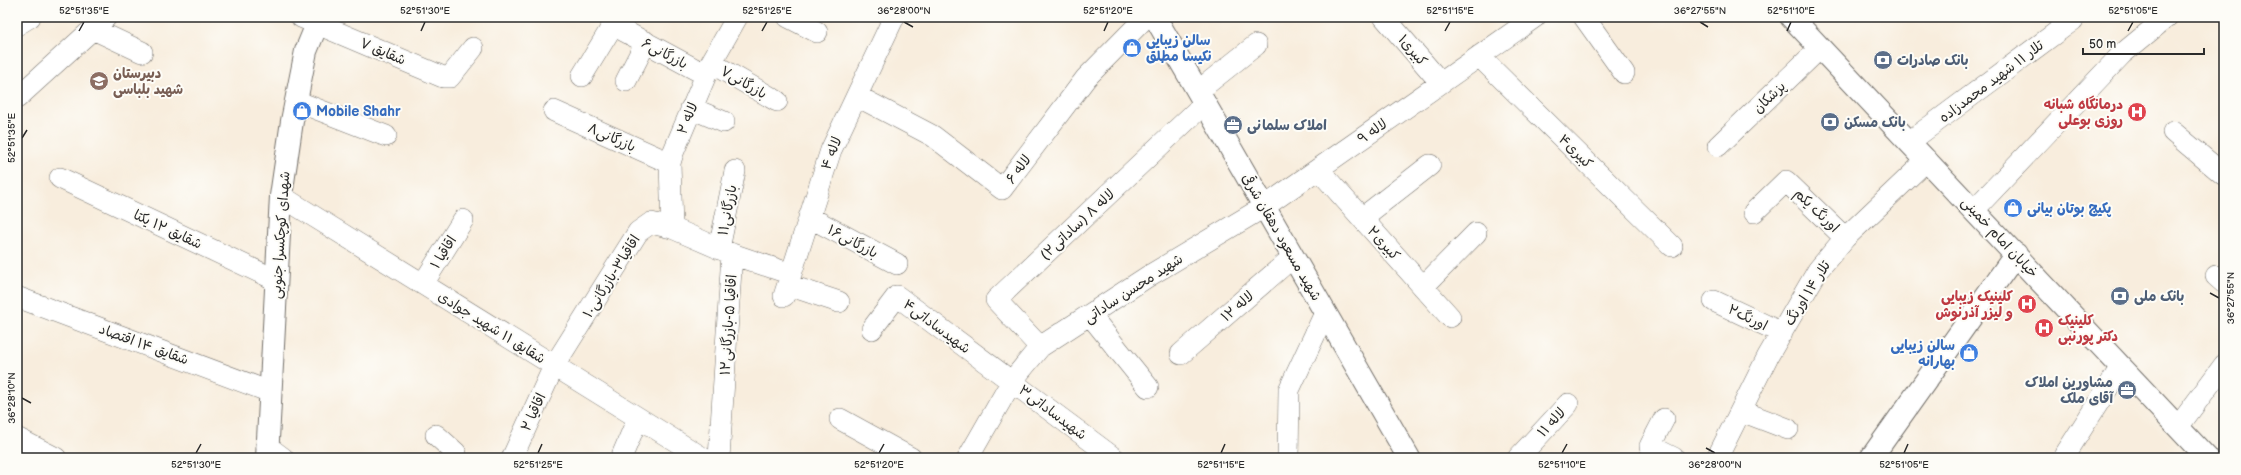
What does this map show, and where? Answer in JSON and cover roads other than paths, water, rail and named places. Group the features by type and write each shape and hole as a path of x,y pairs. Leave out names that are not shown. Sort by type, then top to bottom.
{"main road":[{"name":"شهید مسعود دهقان شرقی","path":"1156,17 1409,458"},
{"name":"خیابان امام خمینی","path":"1790,17 2016,254 2207,458"},
{"name":"شهدای کوچکسرا جنوبی","path":"272,454 270,392 281,196 296,102 312,19"},
{"path":"1871,458 2016,254"}],"street":[{"path":"17,25 30,17"},
{"name":"لاله ۲","path":"672,228 670,163 691,108 709,69 737,17"},
{"path":"788,17 817,32"},
{"name":"لاله ۴","path":"788,285 831,150 894,17"},
{"name":"لاله ۶","path":"856,96 933,136 1002,189 1086,78 1146,17"},
{"name":"کبیری۱","path":"1384,17 1441,83"},
{"path":"1584,17 1624,73"},
{"path":"1974,210 2122,54 2167,17"},
{"name":"شقایق ۷","path":"312,19 443,76 450,77 473,48"},
{"name":"لاله ۹","path":"1264,207 1480,56 1522,20"},
{"name":"تلار ۱۱ شهید محمدزاده","path":"1910,142 2073,20"},
{"path":"17,98 100,23 142,52"},
{"name":"بازرگانی۶","path":"582,76 613,25 646,42 709,69"},
{"path":"626,81 646,42"},
{"path":"1201,97 1256,45"},
{"name":"پزشکان","path":"1718,146 1820,48"},
{"name":"کبیری۴","path":"1480,56 1672,246"},
{"name":"بازرگانی۷","path":"709,69 777,101"},
{"name":"لاله ۸ (ساداتی۲)","path":"1040,346 996,300 1201,97"},
{"path":"296,102 386,136"},
{"path":"691,108 724,122"},
{"name":"بازرگانی۸","path":"554,110 670,163"},
{"path":"2173,132 2224,175"},
{"name":"تلار ۱۴ اورنگ","path":"1719,454 1782,333 1818,270 1845,238 1927,160"},
{"path":"1362,218 1430,165"},
{"name":"کبیری۲","path":"1318,169 1450,317"},
{"name":"بازرگانی۱۱","path":"726,252 735,171"},
{"name":"شقایق ۱۲ یکتا","path":"60,178 276,280"},
{"name":"اورنگ یکم","path":"1754,212 1786,181 1845,238"},
{"name":"شقایق ۱۱ شهید جوادی","path":"281,196 703,458"},
{"name":"شهید محسن ساداتی","path":"968,458 1012,381 1040,346 1147,277 1264,207"},
{"name":"بازرگانی۱۶","path":"809,217 897,264"},
{"name":"اقاقیا ۱","path":"423,284 463,220"},
{"name":"اقاقیا۳-بازرگانی۱۰","path":"554,366 638,232 651,223 672,228 726,252"},
{"path":"1423,287 1476,233"},
{"name":"اقاقیا ۵-بازرگانی۱۲","path":"719,458 726,252 788,285 839,302"},
{"name":"لاله ۱۲","path":"1181,354 1293,257"},
{"name":"شهیدساداتی۴","path":"872,329 897,296 1012,381"},
{"name":"شقایق ۱۴ اقتصاد","path":"17,297 270,392"},
{"name":"اورنگ۲","path":"1714,301 1782,333"},
{"path":"1288,458 1289,390 1325,313"},
{"path":"1090,315 1148,387"},
{"path":"2178,427 2224,365"},
{"name":"اقاقیا ۲","path":"512,458 554,366"},
{"path":"2063,458 2121,367"},
{"name":"شهیدساداتی۳","path":"1012,381 1114,458"},
{"name":"لاله ۱۱","path":"1518,458 1568,404"},
{"path":"1741,411 1788,429"},
{"path":"621,458 638,418"},
{"path":"840,419 911,458"},
{"path":"1664,419 1650,446 1674,458"},
{"path":"436,435 456,453 452,458"},
{"path":"17,438 56,458"}],"place":[{"name":"سالن زیبایی نکیسا مطلق","path":"1132,48"},
{"name":"بانک صادرات","path":"1883,60"},
{"name":"دبیرستان شهید بلباسی","path":"99,81"},
{"name":"Mobile Shahr","path":"302,111"},
{"name":"درمانگاه شبانه روزی بوعلی","path":"2137,112"},
{"name":"بانک مسکن","path":"1830,122"},
{"name":"املاک سلمانی","path":"1233,125"},
{"name":"پکیج بوتان بیانی","path":"2013,208"},
{"name":"بانک ملی","path":"2120,296"},
{"name":"کلینیک زیبایی و لیزر آذرنوش","path":"2027,304"},
{"name":"کلینیک دکتر پورنبی","path":"2044,328"},
{"name":"سالن زیبایی بهارانه","path":"1969,353"},
{"name":"مشاورین املاک آقای ملک","path":"2127,390"}]}
